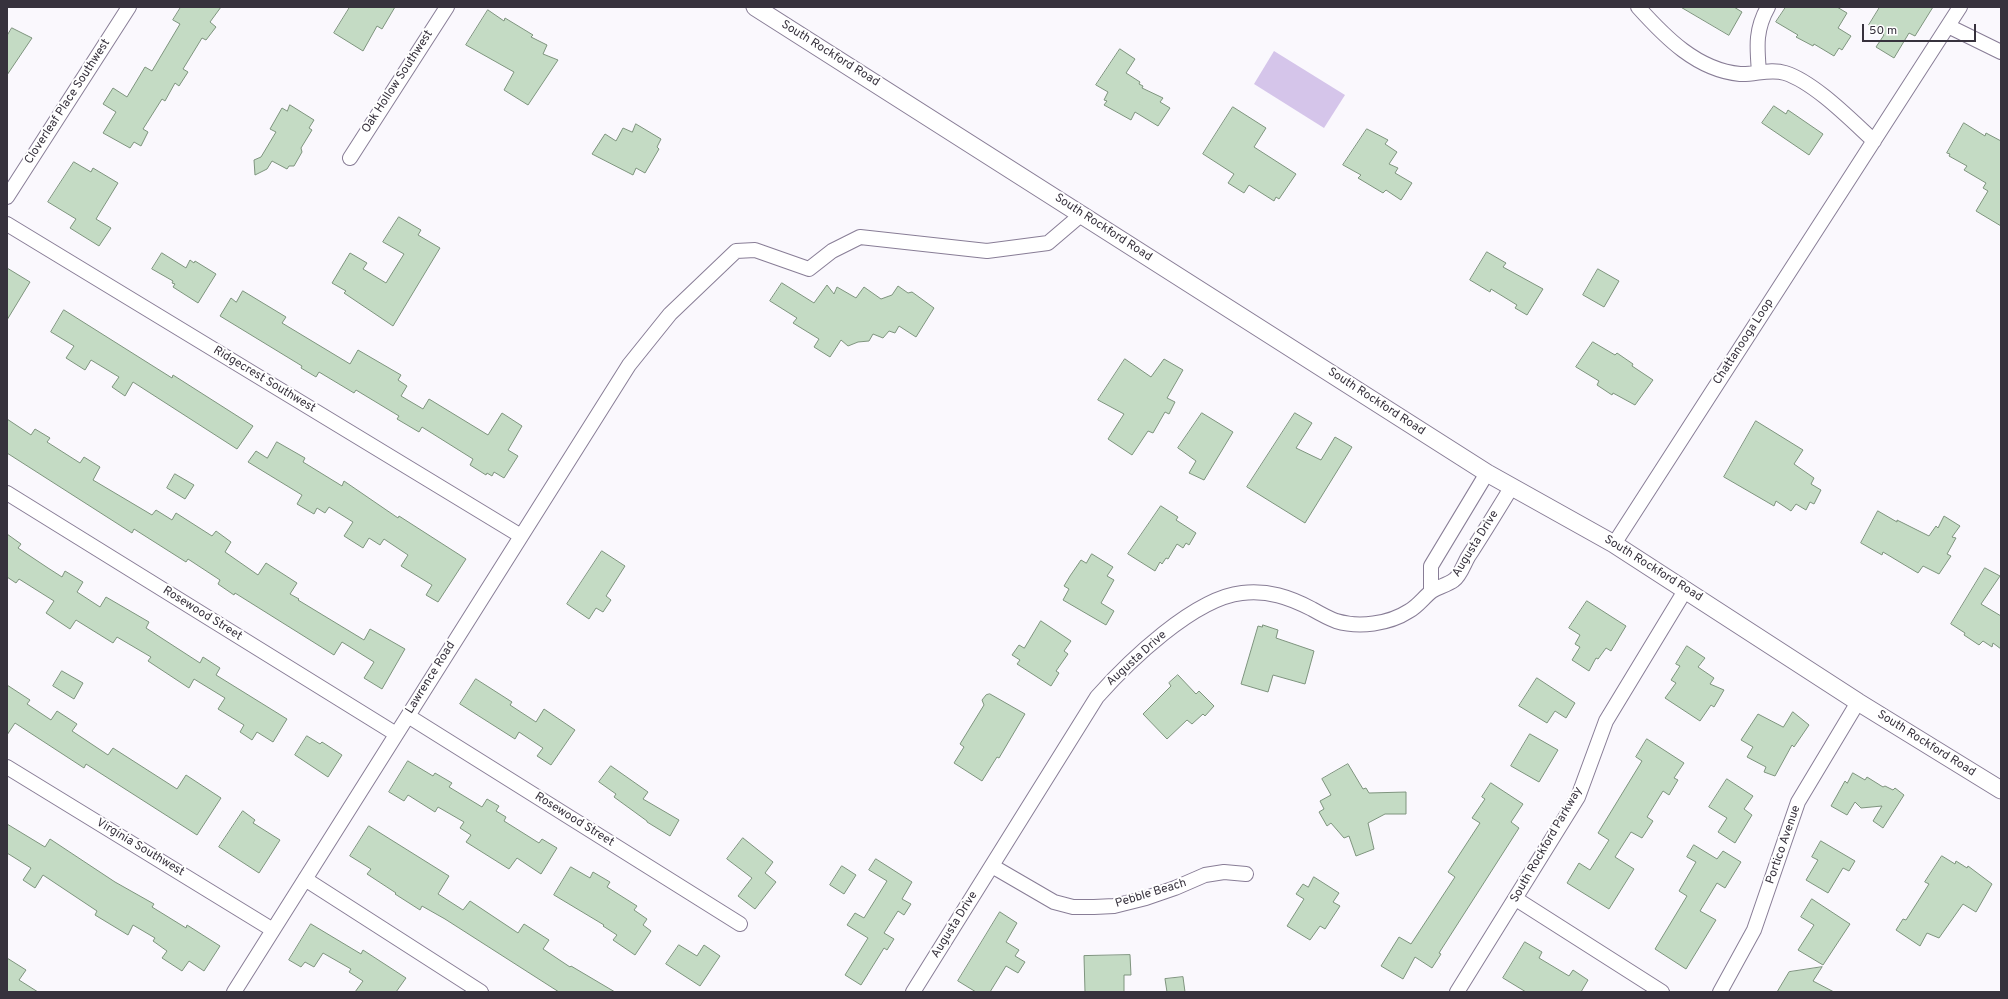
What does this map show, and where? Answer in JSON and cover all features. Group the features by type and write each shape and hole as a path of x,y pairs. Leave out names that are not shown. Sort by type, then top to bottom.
{"street":[{"name":"Cloverleaf Place Southwest","path":"7,197 128,7"},
{"name":"Oak Hollow Southwest","path":"350,158 447,7"},
{"name":"South Rockford Road","path":"755,7 1487,473 1511,488 1614,544 1686,589 1858,702 2001,790"},
{"path":"1638,7 1664,36 1679,49 1711,66 1724,71 1740,74 1773,71 1799,78 1828,100 1874,141"},
{"path":"1759,72 1757,38 1762,17 1768,7"},
{"name":"Chattanooga Loop","path":"1614,544 1960,7"},
{"path":"1948,26 2001,52"},
{"name":"Lawrence Road","path":"234,992 629,365 670,314 736,251 755,250 809,269 832,251 860,237 987,251 1048,242 1082,214"},
{"name":"Ridgecrest Southwest","path":"7,224 521,536"},
{"path":"1431,591 1432,566 1487,473"},
{"name":"Augusta Drive","path":"913,992 1097,697 1133,660 1182,620 1203,606 1223,597 1241,593 1277,594 1293,599 1334,620 1351,624 1385,621 1397,618 1420,603 1431,591 1454,580 1511,488"},
{"name":"Rosewood Street","path":"7,493 396,734"},
{"name":"South Rockford Parkway","path":"1457,992 1578,798 1606,721 1686,589"},
{"name":"Portico Avenue","path":"1720,992 1754,930 1798,802 1858,702"},
{"name":"Rosewood Street","path":"408,716 740,924"},
{"name":"Virginia Southwest","path":"7,767 273,930"},
{"name":"Pebble Beach","path":"992,866 1054,902 1087,907 1114,906 1140,899 1176,888 1205,875 1224,872 1246,874"},
{"path":"305,879 480,992"},
{"path":"1516,899 1662,992"}],"shaded area":[{"path":"1274,51 1345,95 1324,128 1254,84"}],"building":[{"path":"181,7 221,7 210,22 216,27 206,40 202,38 183,69 188,72 179,86 175,83 165,101 162,99 143,129 148,132 141,146 134,142 130,148 103,133 116,112 103,104 113,88 127,97 145,67 152,71 180,24 173,20"},
{"path":"350,7 395,7 382,29 377,26 363,51 334,33"},
{"path":"1681,7 1734,7 1742,12 1729,35"},
{"path":"1786,7 1837,7 1847,13 1838,28 1851,36 1842,50 1839,48 1834,56 1814,44 1813,46 1796,37 1798,35 1776,22"},
{"path":"1880,7 1933,7 1915,36 1909,33 1894,58 1876,47 1884,35 1869,25"},
{"path":"488,10 504,21 505,18 533,35 531,37 547,45 543,54 558,60 528,105 504,90 514,72 466,45"},
{"path":"12,28 32,38 7,75 7,36"},
{"path":"1120,49 1135,59 1126,73 1140,82 1139,84 1143,86 1142,88 1163,98 1160,102 1170,108 1158,126 1135,112 1131,120 1104,105 1107,101 1104,100 1108,92 1096,85"},
{"path":"290,105 314,120 309,128 312,130 301,148 302,152 294,166 289,166 287,169 272,161 267,169 255,175 254,160 261,157 276,132 270,129 282,108 287,111"},
{"path":"1774,106 1786,114 1788,110 1823,134 1809,155 1762,123"},
{"path":"1233,107 1266,128 1254,147 1296,174 1279,199 1276,197 1274,201 1249,185 1244,193 1228,183 1234,174 1203,154"},
{"path":"1964,123 1985,136 1986,133 2001,141 2001,226 1976,211 1988,191 1983,188 1986,183 1964,170 1967,166 1949,156 1950,154 1947,153"},
{"path":"636,124 661,139 657,147 659,149 645,173 636,168 633,175 592,154 605,134 616,141 623,128 632,132"},
{"path":"1367,129 1388,140 1385,144 1397,152 1389,164 1398,168 1395,173 1412,183 1401,200 1386,190 1383,193 1358,178 1361,175 1343,165"},
{"path":"74,162 91,172 93,168 118,183 96,219 111,228 99,246 70,228 76,219 48,202"},
{"path":"399,217 421,230 418,235 440,248 393,326 344,293 346,291 332,283 350,253 367,263 363,269 386,283 404,254 383,242"},
{"path":"1487,252 1506,263 1503,267 1543,289 1527,315 1515,308 1517,305 1491,289 1490,292 1470,280"},
{"path":"162,253 186,268 190,260 194,263 195,261 216,274 198,303 173,287 175,284 172,283 173,281 152,269"},
{"path":"7,268 30,282 7,320"},
{"path":"1598,269 1619,281 1604,307 1583,295"},
{"path":"782,283 814,303 827,285 834,294 837,287 856,298 864,287 881,299 892,295 898,286 908,293 912,292 934,308 916,337 899,326 895,333 889,331 883,338 873,334 869,341 858,342 848,346 841,340 830,357 814,347 819,339 793,323 797,318 770,301"},
{"path":"243,291 286,317 282,323 350,364 358,350 401,375 398,380 407,386 401,396 423,409 429,399 488,435 502,413 522,426 508,450 518,456 504,478 494,472 492,476 487,473 486,475 470,465 473,459 422,427 419,432 397,419 399,416 356,390 354,393 319,372 316,377 301,368 302,366 220,316 231,298 236,302"},
{"path":"64,310 172,378 173,375 253,426 237,449 133,382 125,396 112,387 119,377 91,360 85,370 66,358 74,346 51,332"},
{"path":"1593,342 1615,355 1617,353 1633,364 1632,366 1653,380 1635,405 1613,393 1612,395 1597,385 1599,381 1576,367"},
{"path":"1125,359 1151,377 1164,359 1183,370 1167,398 1175,402 1169,414 1165,412 1153,433 1148,431 1132,455 1108,439 1124,414 1098,400"},
{"path":"1202,413 1233,432 1204,480 1189,473 1196,461 1178,448"},
{"path":"1295,413 1312,423 1296,448 1321,460 1335,437 1352,447 1305,523 1247,487"},
{"path":"7,419 31,435 35,429 50,438 47,442 80,463 84,457 100,467 93,480 152,515 156,510 172,520 176,513 212,536 216,531 231,542 225,552 258,575 266,563 297,583 290,594 364,640 370,629 405,649 382,689 364,678 374,662 342,642 334,655 235,593 234,595 218,584 220,580 188,559 186,562 134,529 132,533 7,453"},
{"path":"1756,421 1803,450 1794,464 1814,478 1811,484 1821,490 1814,504 1810,502 1806,510 1796,504 1791,511 1776,501 1774,506 1724,477"},
{"path":"277,442 305,458 303,462 342,486 344,481 398,518 399,516 466,559 438,602 426,595 432,585 401,566 408,555 384,539 380,545 369,538 363,548 344,536 353,522 329,507 325,513 317,508 314,514 297,504 302,495 248,462 256,451 267,458"},
{"path":"175,474 194,485 185,499 167,488"},
{"path":"1161,506 1178,517 1176,520 1196,533 1189,545 1186,543 1183,548 1177,544 1168,559 1166,558 1162,564 1160,562 1155,571 1128,554"},
{"path":"1878,511 1897,522 1897,520 1929,536 1936,526 1938,528 1944,516 1960,526 1952,537 1956,538 1947,554 1951,556 1939,574 1923,566 1918,573 1883,552 1882,555 1861,543"},
{"path":"7,534 21,544 18,548 62,577 65,571 83,582 77,592 100,607 106,597 149,622 146,628 200,663 203,657 220,668 216,675 287,719 273,742 257,732 252,740 240,732 244,725 218,709 225,698 194,679 189,688 148,661 151,657 117,637 113,643 76,620 70,629 46,613 54,601 19,579 16,583 7,577"},
{"path":"602,551 625,566 606,596 611,600 603,612 596,608 589,619 567,604"},
{"path":"1092,554 1113,567 1107,576 1114,580 1101,603 1114,611 1106,625 1063,600 1069,589 1064,586 1070,576 1081,560 1086,563"},
{"path":"1985,568 2000,576 1981,604 2001,616 2001,649 1993,643 1992,647 1983,641 1979,645 1951,624"},
{"path":"1587,601 1626,626 1611,651 1606,648 1598,659 1596,658 1589,671 1572,660 1580,647 1575,644 1580,635 1569,628"},
{"path":"1041,621 1071,641 1064,651 1068,654 1056,671 1059,673 1051,686 1017,664 1020,660 1012,655 1019,645 1024,648"},
{"path":"1263,625 1278,630 1276,638 1314,651 1305,684 1273,675 1268,692 1241,684 1258,626 1262,627"},
{"path":"1687,646 1705,658 1698,667 1714,678 1710,684 1724,690 1714,707 1711,705 1700,721 1665,698 1676,683 1671,680 1680,666 1676,664"},
{"path":"62,671 83,683 74,699 53,686"},
{"path":"1178,675 1196,694 1199,691 1214,706 1205,716 1203,714 1192,724 1187,720 1167,739 1143,714 1171,686 1169,683"},
{"path":"1537,678 1575,703 1566,718 1555,711 1547,723 1519,706"},
{"path":"476,679 512,702 510,705 536,722 544,709 575,730 551,765 537,756 543,748 519,732 515,739 460,704"},
{"path":"7,685 30,700 27,704 51,720 57,711 77,724 72,731 108,755 113,748 177,789 186,775 221,798 197,835 86,764 84,768 15,723 7,735"},
{"path":"990,694 1025,714 999,758 997,757 982,781 954,763 964,747 960,744 984,705 982,700 986,695"},
{"path":"1793,712 1809,725 1794,747 1792,745 1775,776 1764,772 1766,767 1747,757 1753,747 1741,740 1758,714 1783,727"},
{"path":"1530,734 1558,750 1539,782 1511,766"},
{"path":"307,736 320,744 322,742 342,755 328,777 295,755"},
{"path":"1647,739 1684,763 1674,778 1678,780 1669,795 1663,791 1647,817 1653,821 1642,838 1631,832 1615,857 1634,869 1609,909 1567,883 1579,863 1590,870 1609,840 1598,833 1642,761 1636,757"},
{"path":"408,761 433,776 435,773 452,783 449,787 482,807 487,799 499,806 496,811 506,817 504,821 539,843 542,839 557,848 541,874 517,858 509,869 466,842 471,835 460,828 464,822 438,807 435,812 408,795 404,801 389,792"},
{"path":"1348,764 1363,789 1366,788 1369,793 1406,792 1406,814 1385,814 1368,823 1374,849 1356,856 1349,836 1344,838 1331,823 1327,826 1319,812 1324,809 1320,801 1331,795 1322,779"},
{"path":"611,766 648,792 643,799 679,820 670,836 647,822 614,797 616,794 599,782"},
{"path":"1853,773 1865,780 1867,777 1883,787 1885,786 1893,790 1895,788 1904,795 1883,828 1873,821 1882,806 1861,808 1855,802 1847,815 1831,806 1845,781 1847,783"},
{"path":"1727,779 1753,796 1744,809 1752,815 1735,843 1718,832 1727,818 1709,807"},
{"path":"1491,783 1523,804 1511,822 1519,828 1439,953 1441,954 1432,968 1415,957 1403,979 1381,966 1399,937 1411,944 1455,877 1448,872 1480,823 1472,818 1485,799 1482,797"},
{"path":"243,811 255,820 253,823 280,840 259,873 219,847"},
{"path":"7,824 45,847 50,839 115,882 154,904 152,907 186,928 187,925 220,946 204,971 189,961 182,971 162,958 167,951 153,941 155,938 133,925 128,935 95,915 97,911 43,875 35,888 23,880 31,868 7,853"},
{"path":"369,826 449,876 438,894 463,910 470,901 518,933 524,924 549,940 543,949 570,967 571,966 615,992 559,992 445,919 422,906 420,910 395,894 396,893 367,874 371,869 350,856"},
{"path":"743,838 773,862 765,873 776,882 755,909 738,896 752,878 727,859"},
{"path":"1821,841 1855,861 1849,871 1843,868 1828,893 1806,880 1818,860 1812,857"},
{"path":"1694,845 1717,859 1723,851 1741,862 1725,888 1717,883 1700,911 1716,920 1686,969 1655,949 1687,896 1679,891 1696,862 1687,857"},
{"path":"1942,856 1955,864 1956,861 1967,868 1968,866 1992,884 1976,912 1963,904 1939,938 1927,933 1920,946 1896,930 1903,919 1906,920 1929,884 1925,882"},
{"path":"876,859 912,882 902,899 911,904 904,915 898,911 884,933 894,939 887,950 884,948 861,985 845,975 868,938 847,925 855,913 864,918 887,881 869,870"},
{"path":"842,866 856,875 844,894 830,885"},
{"path":"571,867 590,878 593,872 610,882 607,887 637,906 634,910 647,919 643,925 651,931 635,955 613,940 617,935 603,926 604,925 554,895"},
{"path":"1314,877 1339,893 1333,902 1340,906 1325,929 1320,926 1310,940 1287,926 1304,899 1296,894 1303,884 1308,887"},
{"path":"1812,899 1850,924 1823,965 1798,950 1814,925 1801,917"},
{"path":"1000,912 1017,923 1006,942 1019,950 1015,956 1025,962 1018,973 1006,966 990,992 976,992 958,981"},
{"path":"311,924 361,954 363,950 406,978 396,992 355,992 363,981 349,972 351,969 323,953 314,967 305,962 301,967 289,960"},
{"path":"1525,942 1542,952 1539,958 1569,976 1573,970 1588,980 1581,992 1526,992 1503,978"},
{"path":"679,945 697,956 704,945 720,956 700,986 666,964"},
{"path":"1130,955 1131,975 1124,975 1124,992 1085,992 1084,956"},
{"path":"7,958 26,970 19,980 38,992 7,992"},
{"path":"1822,967 1813,981 1834,992 1777,992 1789,972"},
{"path":"1183,977 1185,992 1167,992 1165,979"}]}
